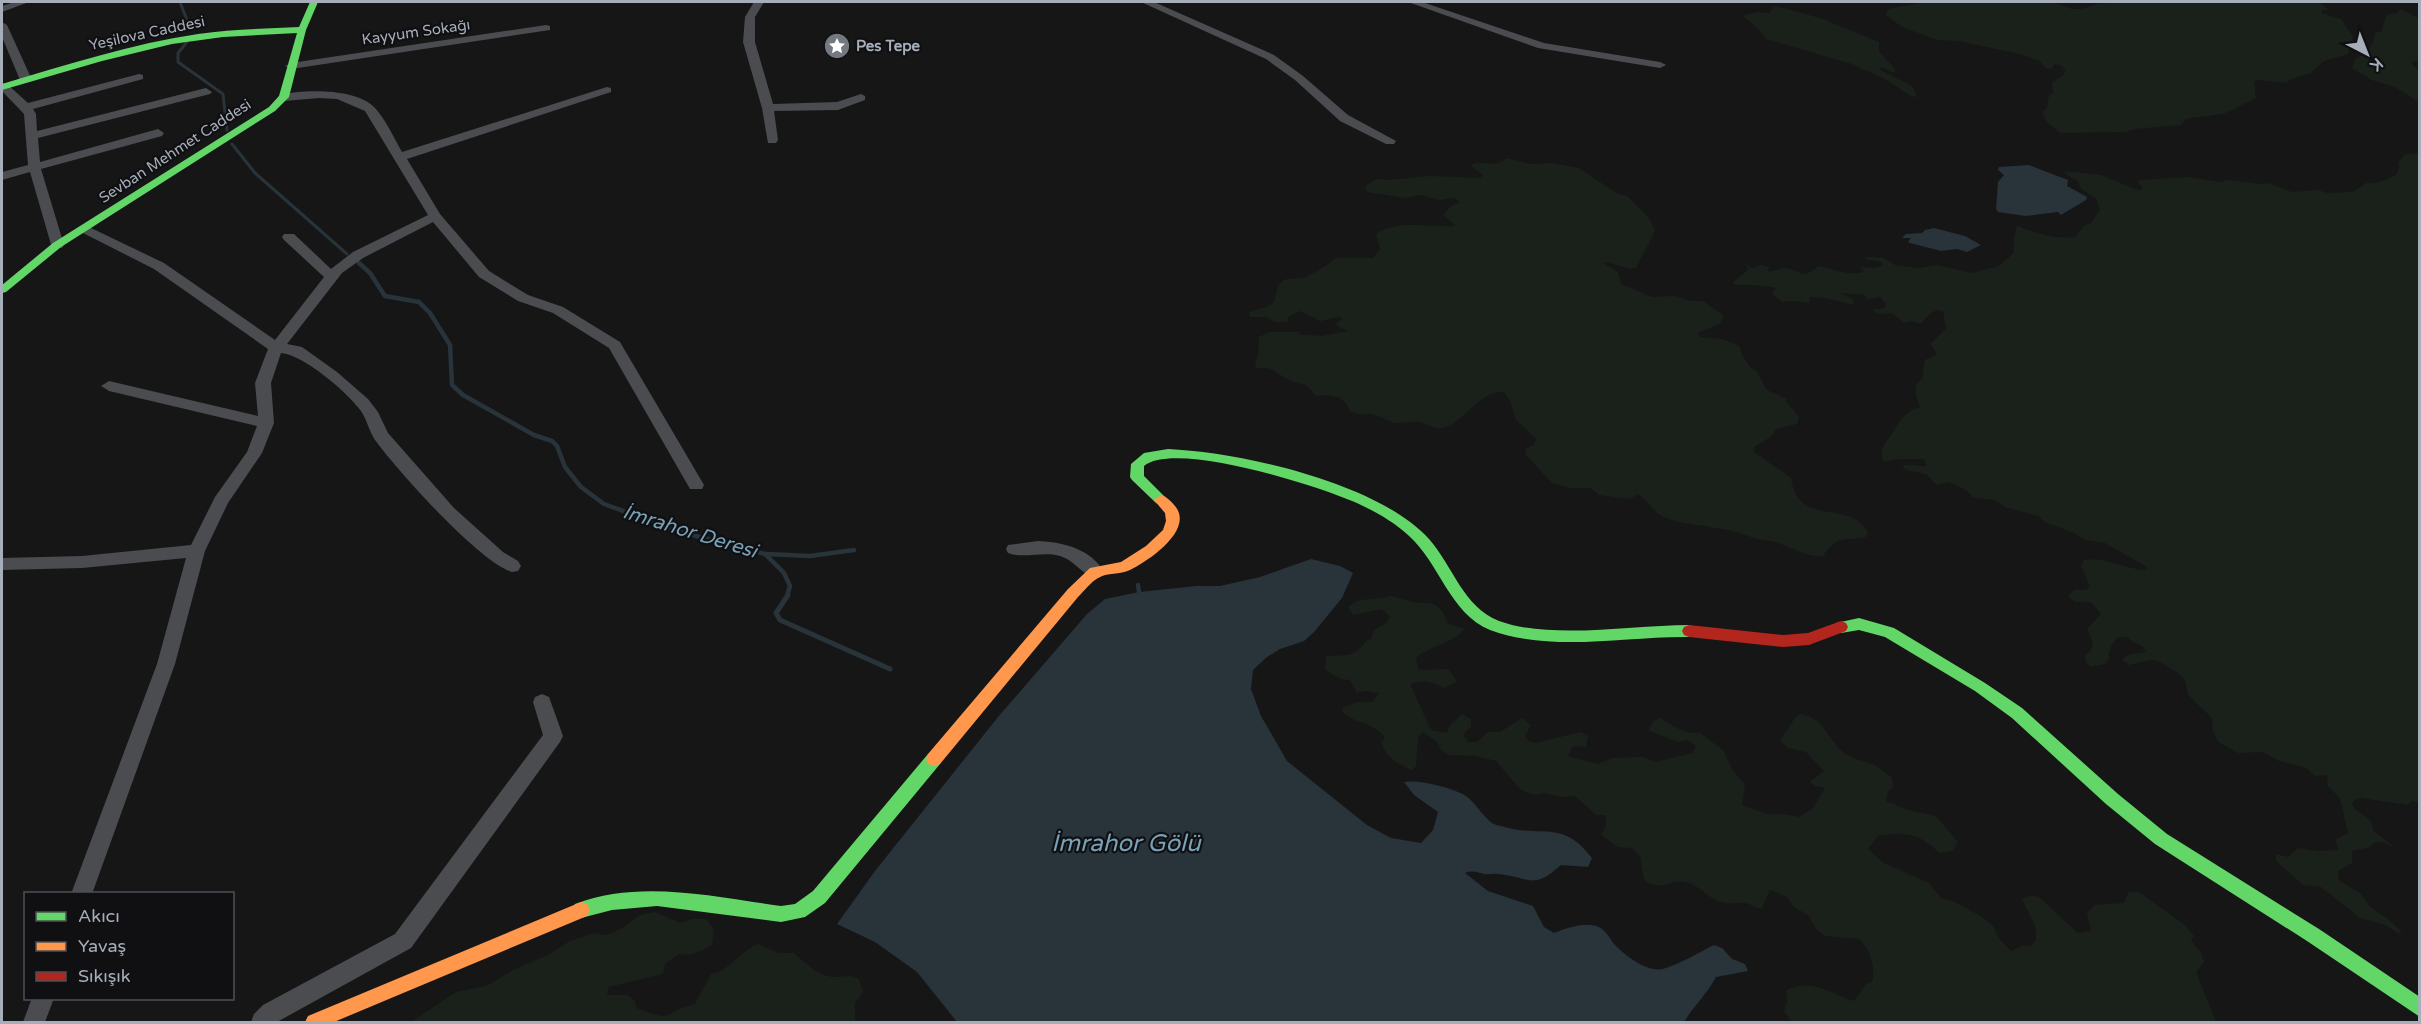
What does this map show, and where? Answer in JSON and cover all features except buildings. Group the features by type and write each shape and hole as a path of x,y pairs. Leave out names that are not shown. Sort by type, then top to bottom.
{"street":[{"path":"2,9 24,2"},
{"path":"314,2 302,30 284,97 332,93 352,99 370,109 435,216 484,274 523,298 558,310 615,345 696,485"},
{"path":"759,2 750,17 749,42 768,108 772,140"},
{"path":"1146,2 1270,57 1299,78 1344,118 1390,141"},
{"path":"1413,2 1542,46 1659,65"},
{"name":"Kayyum Sokağı","path":"291,66 546,28"},
{"name":"Yeşilova Caddesi","path":"2,87 74,65 184,39 228,33 302,30"},
{"path":"3,32 26,80"},
{"path":"26,107 138,77"},
{"path":"2,87 26,107 30,114 34,166 57,245"},
{"path":"400,157 608,90"},
{"path":"32,136 206,92"},
{"name":"Sevban Mehmet Caddesi","path":"2,290 57,245 272,109 284,97"},
{"path":"768,108 838,106 861,98"},
{"path":"2,176 158,133"},
{"path":"82,892 165,664 197,551 220,501 254,453 266,423 263,383 276,348 337,270 358,255 435,216"},
{"path":"84,230 159,266 276,348 288,348 306,355 363,403 370,412 381,436 448,512 497,557 512,566"},
{"path":"289,237 332,277"},
{"path":"109,386 266,423"},
{"path":"314,1023 589,907 617,900 645,898 680,900 780,915 806,908 819,897 1072,593 1095,572 1124,567 1151,550 1169,533 1173,521 1172,511 1137,477 1135,470 1137,463 1150,456 1185,454 1211,457 1292,477 1369,504 1397,519 1417,534 1456,592 1475,614 1491,624 1520,631 1675,630 1783,642 1820,638 1842,624 1870,626 1893,634 1991,694 2018,714 2144,826 2202,868 2277,912 2420,1008"},
{"path":"1014,549 1067,550 1083,558 1095,572"},
{"path":"2,564 82,562 197,551"},
{"path":"262,1023 271,1012 403,941 553,736 542,702"},
{"path":"34,1023 43,1000"}],"shaded area":[{"path":"1927,2 2054,3 2072,9 2082,9 2096,4 2120,2 2320,2 2328,10 2322,10 2322,13 2341,19 2353,36 2348,54 2324,61 2311,73 2289,80 2287,83 2258,80 2254,82 2256,98 2223,114 2185,119 2181,125 2125,132 2060,133 2046,121 2042,112 2047,108 2049,95 2053,93 2052,82 2064,75 2065,70 2062,66 2055,64 2051,69 2045,68 2040,61 2020,54 1958,41 1937,40 1902,27 1886,15 1888,9"},
{"path":"1776,6 1820,18 1879,42 1879,51 1894,68 1895,73 1881,67 1880,70 1912,86 1917,97 1911,96 1885,79 1852,64 1766,39 1758,28 1742,16 1757,12 1770,13"},
{"path":"2401,9 2419,18 2419,61 2410,62 2419,71 2419,102 2395,87 2372,80 2352,68 2355,60 2371,46 2375,33 2382,31 2386,15 2397,13"},
{"path":"2419,153 2419,802 2411,801 2408,805 2361,798 2354,800 2352,805 2369,819 2373,831 2396,848 2381,842 2352,851 2352,863 2338,871 2339,880 2360,893 2370,907 2400,930 2401,935 2383,924 2360,918 2321,887 2303,885 2276,861 2276,854 2288,857 2298,848 2319,851 2339,850 2335,840 2348,833 2340,798 2328,786 2327,775 2315,776 2307,768 2279,761 2263,752 2238,753 2218,742 2210,716 2188,695 2185,680 2179,674 2160,662 2152,660 2129,665 2122,660 2127,655 2146,652 2143,647 2127,637 2118,638 2115,641 2105,664 2091,667 2086,663 2085,656 2091,650 2093,643 2087,629 2101,614 2091,602 2076,602 2068,597 2074,590 2086,590 2090,586 2081,566 2084,560 2100,560 2147,570 2147,567 2105,543 2085,540 2074,533 2045,522 2038,516 2005,507 1994,500 1974,498 1966,490 1948,482 1937,485 1926,474 1906,470 1902,465 1927,466 1924,459 1898,459 1884,462 1882,449 1898,423 1904,416 1920,407 1916,385 1922,379 1925,360 1937,354 1930,344 1946,329 1943,311 1933,312 1920,324 1912,321 1904,323 1892,313 1878,314 1872,310 1885,308 1886,304 1880,297 1866,299 1865,295 1840,293 1853,299 1853,305 1826,298 1810,297 1809,303 1783,302 1772,294 1774,287 1735,285 1733,282 1748,270 1746,264 1752,268 1761,265 1771,268 1767,270 1770,272 1785,268 1804,274 1818,266 1852,273 1864,272 1861,267 1876,268 1883,265 1881,262 1864,259 1868,257 1883,258 1895,265 1919,268 1938,265 1971,273 1999,266 2014,253 2017,226 2052,236 2075,237 2085,225 2090,224 2100,210 2096,198 2081,189 2078,181 2065,174 2065,171 2101,175 2140,191 2143,188 2137,181 2139,180 2187,177 2220,182 2229,180 2268,183 2292,192 2318,190 2327,193 2353,192 2366,183 2382,181 2397,174 2398,163 2405,154"},
{"path":"1506,158 1530,164 1552,163 1579,168 1618,194 1627,196 1648,217 1655,230 1636,268 1603,263 1618,272 1621,284 1652,297 1675,296 1691,301 1703,301 1724,316 1720,324 1697,333 1701,337 1722,339 1739,346 1742,355 1750,367 1757,372 1767,390 1787,399 1786,401 1799,417 1797,424 1776,429 1772,436 1754,447 1754,452 1791,478 1795,494 1803,503 1813,509 1849,516 1859,522 1868,532 1866,537 1837,542 1823,556 1810,555 1775,542 1671,520 1660,515 1637,494 1631,499 1599,495 1590,488 1569,488 1552,483 1525,454 1526,448 1534,445 1536,439 1516,420 1511,403 1504,392 1488,396 1457,421 1439,428 1420,422 1394,423 1371,414 1358,414 1349,411 1345,402 1337,397 1316,396 1305,385 1288,379 1274,370 1257,368 1255,362 1258,356 1259,337 1269,332 1302,332 1297,334 1322,336 1348,331 1338,327 1336,323 1343,319 1338,317 1321,321 1300,311 1289,316 1287,322 1275,322 1266,317 1250,317 1249,313 1272,304 1281,282 1308,276 1336,258 1373,258 1380,249 1376,234 1385,229 1404,225 1456,226 1443,215 1450,207 1460,202 1454,198 1439,200 1420,195 1406,198 1367,192 1365,186 1377,179 1429,176 1480,178 1483,175 1470,165 1498,163"},
{"path":"1390,596 1416,603 1434,604 1443,613 1448,623 1464,628 1456,637 1416,658 1418,669 1449,670 1457,682 1444,688 1427,682 1410,684 1431,730 1447,733 1450,725 1462,714 1471,719 1471,726 1463,734 1468,742 1477,742 1488,732 1500,732 1522,718 1531,725 1525,736 1529,741 1536,743 1580,732 1588,736 1586,747 1573,746 1568,756 1598,764 1612,758 1643,757 1656,762 1692,753 1696,746 1687,740 1677,742 1649,730 1653,721 1660,718 1683,731 1700,733 1724,751 1732,769 1745,785 1742,805 1767,814 1799,817 1813,808 1825,788 1815,786 1810,782 1824,771 1806,752 1788,748 1780,740 1795,718 1800,714 1808,716 1820,723 1836,745 1846,754 1876,766 1892,777 1893,788 1888,791 1886,801 1909,810 1936,816 1958,842 1953,851 1939,853 1925,841 1912,836 1896,834 1878,836 1868,849 1884,863 1929,883 1941,898 1955,902 1982,917 1993,926 1998,937 2011,951 2024,945 2031,946 2036,941 2036,928 2022,899 2032,895 2039,897 2078,933 2091,931 2087,913 2094,905 2124,903 2129,892 2139,892 2185,925 2194,936 2191,941 2201,953 2204,962 2196,972 2216,1022 1792,1022 1784,1011 1787,1001 1786,990 1813,986 1854,1001 1866,984 1872,982 1871,959 1860,939 1825,936 1816,929 1808,915 1794,907 1787,897 1770,890 1762,908 1756,908 1746,903 1721,902 1689,883 1655,885 1650,883 1644,880 1640,856 1632,848 1618,847 1601,835 1606,825 1606,815 1596,815 1575,796 1562,797 1544,793 1534,795 1520,789 1496,761 1475,756 1449,755 1423,732 1418,737 1416,766 1412,770 1389,756 1381,742 1385,738 1381,733 1343,713 1342,708 1357,702 1373,702 1379,693 1365,691 1357,693 1350,680 1341,679 1325,670 1326,656 1354,653 1371,639 1374,630 1386,623 1390,617 1382,609 1353,615 1348,607 1358,601"},
{"path":"655,912 680,923 692,919 706,919 714,929 712,945 692,954 679,954 665,964 663,974 609,987 607,995 628,995 635,1001 636,1008 658,1015 668,1015 695,1004 711,974 724,969 758,944 778,953 794,953 824,975 850,976 859,979 863,991 855,1003 855,1022 411,1022 456,992 486,986 515,969 550,954 570,941 594,933 606,935 623,928 640,915"}],"water":[{"path":"2029,165 2068,180 2067,186 2087,197 2086,200 2061,215 2058,212 2026,216 1998,212 1996,209 1998,182 2004,175 1998,170 1999,167"},
{"path":"1934,228 1965,236 1981,245 1967,252 1957,249 1941,251 1908,242 1911,238 1902,238 1906,234 1922,233"},
{"name":"İmrahor Gölü","path":"1311,559 1340,566 1353,573 1342,598 1304,641 1280,649 1253,670 1251,689 1261,716 1287,761 1367,825 1391,838 1421,843 1433,830 1438,812 1414,795 1404,782 1410,781 1436,785 1461,793 1470,799 1492,823 1518,830 1552,832 1571,838 1592,858 1588,867 1561,865 1537,880 1472,871 1465,873 1488,891 1533,906 1544,927 1554,933 1582,925 1599,927 1622,952 1645,966 1663,969 1714,945 1722,948 1732,959 1745,964 1748,971 1716,977 1684,1022 957,1022 917,972 875,942 837,924 875,871 998,717 1087,614 1105,599 1139,592 1220,586 1260,577"}],"waterway":[{"name":"İmrahor Deresi","path":"180,2 190,28"},
{"name":"İmrahor Deresi","path":"187,42 178,53 178,62 223,94 227,130"},
{"name":"İmrahor Deresi","path":"232,144 255,173 347,254"},
{"name":"İmrahor Deresi","path":"359,263 370,273 385,296 419,302 430,313 450,345 452,385 463,395 534,435 552,441 557,446 565,467 581,487 604,504 681,532 765,554 784,573 790,586 787,596"},
{"path":"767,554 810,556 854,550"},
{"path":"1138,585 1139,592"},
{"name":"İmrahor Deresi","path":"788,595 776,613 780,620 890,669"}],"traffic: fast":[{"path":"2,290 57,245 272,109 284,97 302,30 314,2"},
{"path":"2,87 99,59 197,37 302,30"},
{"path":"1161,500 1137,477 1138,464 1149,456 1168,453 1194,454 1255,466 1342,492 1368,502 1396,518 1426,544 1469,608 1480,618 1494,625 1516,631 1564,635 1689,631"},
{"path":"1841,627 1859,624 1889,632 1980,687 2017,713 2112,799 2161,839 2313,935 2420,1008"},
{"path":"581,910 612,902 657,898 781,914 799,911 819,897 934,759"}],"traffic: slow":[{"path":"934,759 1073,593 1095,572 1124,567 1151,550 1169,533 1173,521 1172,511 1161,500"},
{"path":"314,1022 581,910"}],"traffic: jam":[{"path":"1689,631 1783,641 1809,639 1841,627"}],"place":[{"name":"Pes Tepe","path":"837,46"}]}
